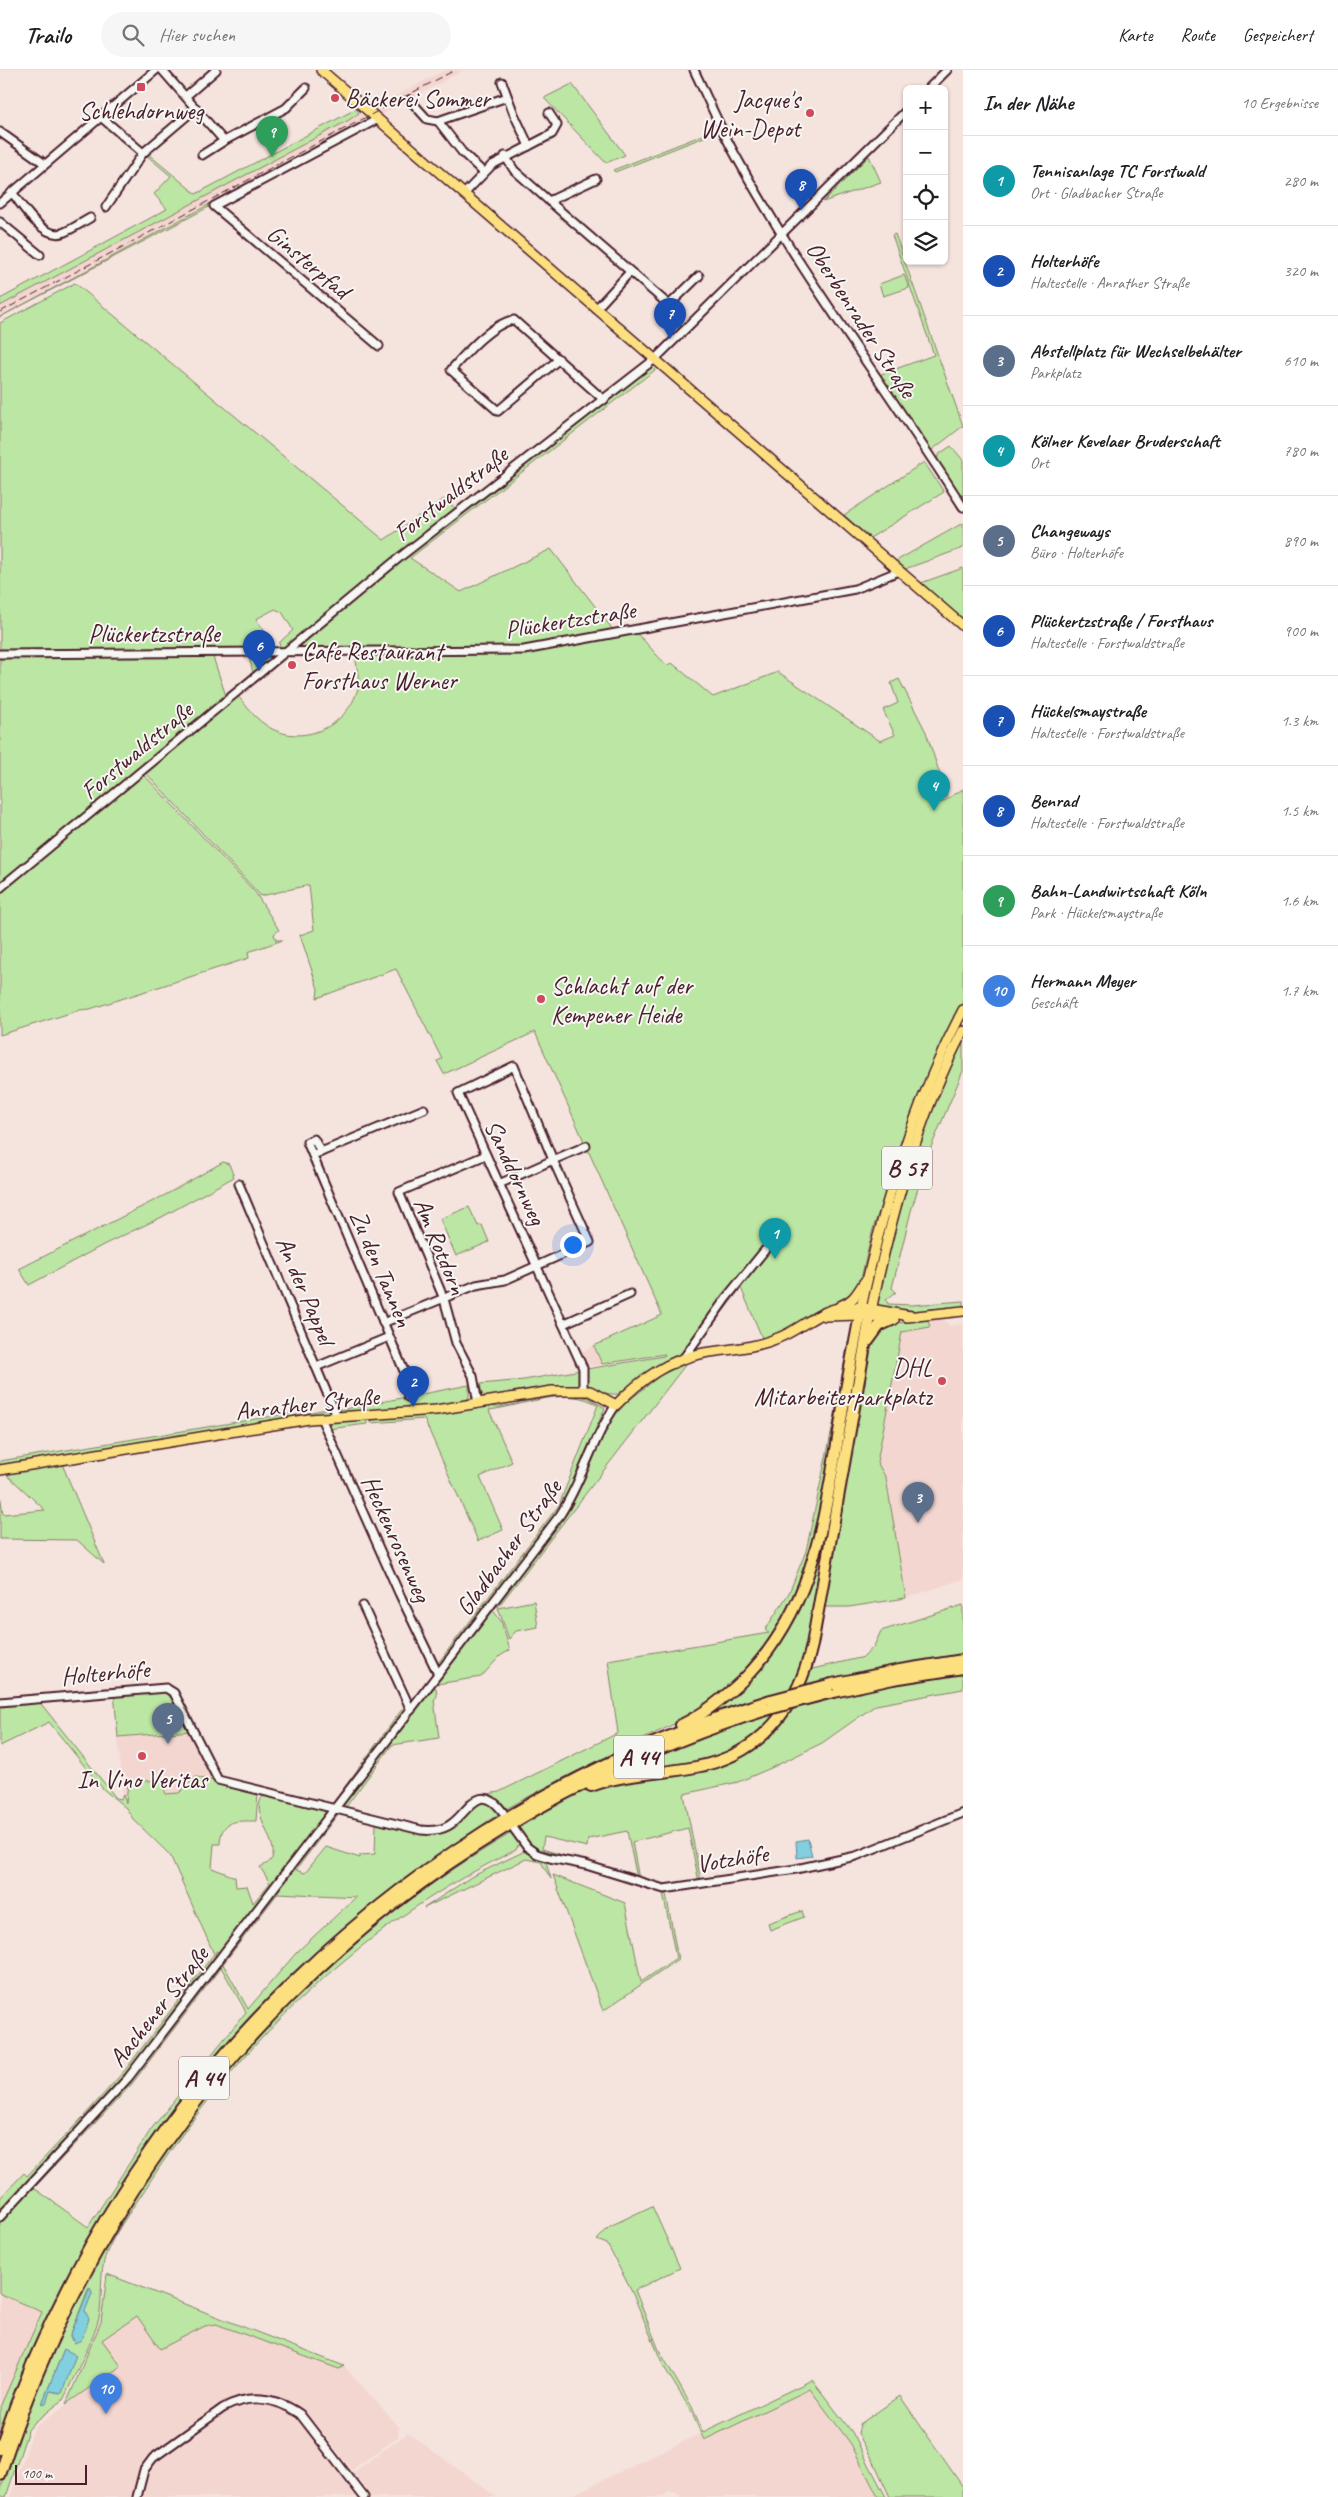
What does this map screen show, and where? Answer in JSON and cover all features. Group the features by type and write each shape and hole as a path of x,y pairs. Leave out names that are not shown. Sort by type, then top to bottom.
{"highway":[{"path":"515,1825 581,1790 612,1779 697,1767 726,1758 760,1738 785,1712 801,1683 812,1644 864,1348 866,1313"},
{"path":"606,1763 621,1752 693,1719 719,1701 760,1660 789,1620 805,1584 818,1542 866,1313"},
{"path":"864,1348 874,1330 892,1320"},
{"name":"A 44","path":"0,2449 46,2332 98,2232 165,2128 233,2044 315,1960 410,1881 504,1818 606,1763 684,1730 900,1670 963,1660"},
{"name":"A 44","path":"830,1688 963,1668"},
{"name":"A 44","path":"0,2475 42,2362 79,2283 132,2190 192,2106 263,2023 341,1948 419,1885 515,1825 630,1761 770,1705"}],"main road":[{"path":"321,70 963,626"},
{"name":"B 57","path":"866,1313 869,1275 886,1206 909,1132 929,1081 963,1010"},
{"name":"B 57","path":"866,1313 907,1167 938,1085 963,1031"},
{"path":"683,1359 765,1343 787,1334 830,1310 849,1303 858,1294 869,1275"},
{"path":"830,1310 847,1307 892,1320 963,1311"},
{"path":"804,1323 825,1316 866,1313 912,1316"},
{"name":"Gladbacher Straße","path":"616,1405 650,1374 683,1359"},
{"name":"Anrather Straße","path":"0,1470 322,1418 410,1412 552,1391 583,1390 600,1395 616,1405"}],"street":[{"path":"0,202 156,70"},
{"path":"162,70 224,141"},
{"path":"186,96 216,70"},
{"name":"Oberbenrader Straße","path":"694,70 736,158 854,345 963,507"},
{"path":"932,85 946,70"},
{"path":"502,82 529,146"},
{"path":"202,155 286,108 306,88"},
{"path":"410,100 427,119 438,121 507,97"},
{"path":"106,207 143,153 196,108"},
{"path":"464,194 483,172 505,156 544,139 556,129 557,125 549,113"},
{"name":"Forstwaldstraße","path":"0,888 400,557 655,359 903,114"},
{"path":"101,117 143,153"},
{"name":"Ginsterpfad","path":"378,119 214,206 379,346"},
{"path":"438,121 462,152 483,172"},
{"path":"0,132 45,164"},
{"path":"505,156 514,170 669,305 699,276"},
{"path":"549,201 596,179"},
{"path":"12,192 36,222 46,231 54,234 61,233 90,218"},
{"path":"0,222 40,255"},
{"path":"596,309 630,272"},
{"path":"559,359 498,411 451,370 478,341 503,323 514,320 559,359 604,400"},
{"name":"Plückertzstraße","path":"0,654 524,650 855,589 899,571"},
{"name":"Sanddornweg","path":"554,1160 514,1066 458,1093 538,1266 584,1372 583,1390"},
{"path":"321,1152 314,1138 307,1142 313,1155 321,1152 424,1110"},
{"path":"500,1184 586,1146"},
{"name":"Zu den Tannen","path":"313,1155 404,1372 408,1397"},
{"name":"Am Rotdorn","path":"478,1403 473,1376 456,1342 444,1299 399,1192 486,1155"},
{"path":"382,1323 476,1285 505,1280 590,1242 554,1160"},
{"name":"An der Pappel","path":"239,1184 335,1412"},
{"path":"683,1359 726,1298 765,1250"},
{"path":"563,1324 630,1294"},
{"path":"316,1367 389,1337"},
{"name":"Gladbacher Straße","path":"336,1807 560,1515 578,1486 596,1439 616,1405"},
{"name":"Heckenrosenweg","path":"322,1418 403,1602 438,1674"},
{"path":"363,1606 411,1710"},
{"name":"Holterhöfe","path":"0,1702 166,1688 174,1693 218,1780 336,1807"},
{"path":"336,1807 428,1831 439,1830 449,1825 470,1803 477,1800 492,1802 503,1812"},
{"name":"Aachener Straße","path":"0,2217 128,2078 336,1807"},
{"name":"Votzhöfe","path":"515,1825 527,1847 538,1854 586,1865 664,1889 796,1869 856,1856 963,1813"},
{"path":"136,2497 144,2470 153,2458 223,2408 235,2401 249,2398 269,2399 287,2405 300,2414 364,2497"}],"shaded area":[{"path":"445,70 464,70 381,115 373,108"},
{"path":"359,113 371,121 364,125 362,122 0,316 0,306"},
{"path":"943,1319 950,1326 963,1324 963,1579 906,1598 886,1478 877,1462 902,1332 929,1327 929,1321"},
{"path":"594,1346 602,1364 594,1366 584,1364 579,1353"},
{"path":"191,1731 214,1775 213,1780 196,1778 179,1793 166,1794 161,1780 127,1794 127,1805 123,1795 118,1737"},
{"path":"0,2294 42,2312 0,2407"},
{"path":"137,2316 160,2349 205,2326 216,2324 339,2369 344,2366 399,2427 398,2437 352,2470 313,2421 295,2404 271,2394 245,2394 221,2403 150,2457 138,2473 133,2497 10,2497 34,2428 121,2366 101,2340"},
{"path":"810,2389 851,2444 878,2497 681,2497 675,2492 668,2492 663,2497 568,2497 701,2433 704,2440"},
{"path":"249,2404 271,2405 292,2415 304,2427 358,2497 142,2497 141,2490 147,2472 158,2458 227,2412"},
{"path":"408,2433 497,2497 371,2497 354,2472"}],"green space":[{"path":"572,84 625,155 606,163 544,98"},
{"path":"356,109 359,113 349,120 0,306 0,299 167,209 154,194 171,176 146,155 147,153 196,194"},
{"path":"362,122 364,125 353,131 0,317"},
{"path":"716,130 717,132 615,172 613,170"},
{"path":"869,156 881,182 823,202"},
{"path":"895,234 903,257 903,265 906,265 963,426 932,450 928,450 879,375 934,355 892,235"},
{"path":"904,275 909,288 883,296 879,284"},
{"path":"75,283 384,540 444,499 456,509 405,547 406,550 286,648 280,647 279,643 293,630 282,612 275,609 256,619 266,633 264,635 270,650 0,652 0,323"},
{"path":"652,367 655,370 410,558 461,592 551,549 614,631 527,647 297,649 407,555"},
{"path":"951,446 963,460 963,504 937,463 938,455"},
{"path":"924,462 944,492 870,538 844,515"},
{"path":"963,523 963,548 905,569 896,561"},
{"path":"963,568 963,619 921,583"},
{"path":"635,632 667,665 672,663 713,697 778,672 880,741 895,735 883,710 898,703 891,683 899,679 926,732 947,796 940,800 941,803 963,789 963,1003 914,1107 873,1229 858,1291 846,1303 810,1315 777,1336 764,1341 692,1353 691,1349 758,1261 761,1263 768,1253 765,1250 759,1252 687,1344 681,1357 649,1370 618,1394 605,1393 591,1388 586,1381 587,1369 664,1356 665,1354 602,1364 594,1346 662,1315 535,1032 444,1074 437,1061 442,1059 396,969 317,998 318,989 300,935 314,930 309,885 261,896 145,772 237,695 259,720 276,731 291,735 305,734 319,731 333,724 344,714 358,688 355,654 519,652","holes":["741,1288 763,1340 693,1351"]},
{"path":"207,655 213,657 226,696 224,701 0,886 0,657"},
{"path":"274,656 253,673 249,657"},
{"path":"141,775 146,777 255,892 279,930 274,934 276,940 283,940 248,952 249,958 90,1009 80,1010 0,1035 0,891"},
{"path":"963,1039 963,1071 929,1152 911,1211 892,1288 896,1292 886,1300 888,1304 912,1305 963,1301 963,1307 929,1312 883,1309 877,1304 877,1294 903,1196 924,1132"},
{"path":"223,1162 229,1164 234,1177 162,1217 105,1244 29,1285 19,1269 167,1194"},
{"path":"469,1207 478,1226 482,1225 489,1242 456,1256 440,1219"},
{"path":"928,1320 930,1327 902,1332 877,1462 886,1478 906,1598 849,1607 821,1607 870,1343 876,1331 896,1323"},
{"path":"848,1342 852,1343 820,1524 793,1603 753,1664 704,1706 674,1724 571,1774 504,1810 490,1799 470,1801 447,1823 438,1826 454,1816 470,1797 499,1792 618,1733 608,1660 769,1633 765,1630 789,1593 806,1551 834,1420"},
{"path":"686,1364 498,1607 497,1602 561,1519 577,1492 610,1420 626,1403 662,1374"},
{"path":"581,1370 580,1383 577,1386 558,1386 488,1397 482,1394 480,1384 524,1380"},
{"path":"469,1385 469,1398 463,1402 0,1467 0,1461 292,1413 293,1416 331,1408 334,1411"},
{"path":"575,1395 589,1398 605,1408 562,1506 439,1669 435,1667 559,1505 598,1405 586,1399 559,1397 545,1398 502,1408 489,1410 512,1462 480,1477 503,1530 478,1541 424,1419 371,1423 372,1419 484,1406 500,1407 518,1404 518,1401 530,1397"},
{"path":"366,1418 367,1424 328,1429 326,1423 328,1420"},
{"path":"62,1464 104,1564 77,1540 0,1539 0,1493 3,1514 45,1510 5,1473"},
{"path":"825,1533 827,1533 807,1648 794,1688 700,1718 743,1682 806,1590"},
{"path":"534,1601 538,1627 516,1631 509,1639 498,1608"},
{"path":"963,1605 963,1655 876,1668 806,1684 808,1670 864,1657 874,1646 881,1631"},
{"path":"492,1609 501,1621 510,1650 500,1656 481,1677 437,1684 436,1681"},
{"path":"963,1674 963,1689 876,1705 822,1743 771,1768 738,1782 684,1794 701,1881 699,1882 688,1828 632,1842 639,1879 637,1878 627,1831 588,1839 587,1847 544,1837 542,1849 583,1861 546,1854 532,1845 517,1829 554,1806 593,1787 615,1780 701,1772 741,1757 763,1741 789,1710 875,1688"},
{"path":"431,1687 436,1688 437,1696 434,1700 439,1738 392,1745 345,1808 341,1806"},
{"path":"156,1689 170,1692 191,1731 118,1737 114,1693"},
{"path":"38,1700 116,1798 121,1799 123,1795 126,1803 128,1782 161,1780 166,1794 179,1793 196,1777 255,1790 258,1794 256,1821 230,1823 226,1826 221,1836 220,1844 214,1844 212,1868 235,1877 236,1887 247,1886 253,1903 270,1883 260,1867 270,1861 273,1851 260,1815 259,1806 261,1799 268,1793 328,1808 329,1811 221,1953 216,1951 214,1962 121,2081 88,2117 84,2116 125,2070 214,1954 170,1855 133,1819 126,1808 103,1789 49,1722 0,1746 0,1703"},
{"path":"406,1704 408,1710 333,1807 218,1777 332,1804"},
{"path":"777,1714 760,1731 743,1743 706,1759 621,1771 738,1725"},
{"path":"486,1802 494,1806 500,1813 397,1884 329,1940 278,1989 230,2040 186,2093 145,2149 73,2269 24,2370 0,2435 0,2407 42,2312 0,2294 0,2221 127,2083 219,1965 221,1967 223,1964 222,1960 333,1816 338,1814 296,1870 305,1873 326,1847 360,1858 360,1855 375,1854 376,1823 364,1819 436,1832 476,1803","holes":["278,1893 356,1897 297,1952 248,2009 223,1964","221,1967 246,2012 152,2128 88,2227 34,2188 131,2085"]},
{"path":"513,1832 520,1841 516,1850 461,1879 408,1912 358,1949 266,2033 186,2129 115,2236 104,2262 99,2318 89,2347 63,2400 35,2422 28,2430 6,2497 0,2497 4,2480 41,2379 79,2295 124,2215 175,2139 232,2066 295,1999 363,1937 436,1882","holes":["89,2287 92,2293 72,2341 70,2336","64,2349 60,2393 50,2391 42,2404"]},
{"path":"527,1850 546,1862 551,1879 541,1862 526,1859 424,1908 471,1877"},
{"path":"585,1866 654,1890 581,1867"},
{"path":"553,1875 625,1903 641,1982 676,1958 663,1893 758,1877 666,1894 678,1959 603,2011"},
{"path":"802,1911 804,1917 770,1930 768,1923"},
{"path":"82,2118 84,2122 0,2213 0,2198 24,2173 27,2176"},
{"path":"652,2206 680,2268 635,2290 659,2350 692,2407 703,2432 812,2380 852,2432 886,2497 878,2497 851,2444 810,2389 704,2440 690,2409 664,2367 632,2292 607,2244 597,2240 610,2226"},
{"path":"107,2274 344,2366 339,2369 216,2324 205,2326 160,2349 137,2316 102,2340 121,2366 66,2404 101,2322"},
{"path":"900,2396 963,2487 963,2497 890,2497 873,2460 858,2434 860,2424"}],"water":[{"path":"808,1839 812,1856 797,1858 796,1841"},
{"path":"90,2287 92,2293 85,2311 89,2319 81,2340 75,2343 70,2336"},
{"path":"64,2349 76,2355 62,2393 50,2391 46,2403 42,2404"}],"railway":[{"path":"0,312 455,70"}],"place":[{"name":"Schlehdornweg","path":"141,87"},
{"name":"Bäckerei Sommer","path":"335,98"},
{"name":"Jacque's Wein-Depot","path":"810,113"},
{"name":"Bahn-Landwirtschaft Kőln","path":"272,157"},
{"name":"Benrad","path":"801,210"},
{"name":"Hückelsmaystraße","path":"670,339"},
{"name":"Cafe Restaurant Forsthaus Werner","path":"292,665"},
{"name":"Plückertzstraße / Forsthaus","path":"259,671"},
{"name":"Kölner Kevelaer Bruderschaft","path":"934,811"},
{"name":"Schlacht auf der Kempener Heide","path":"541,999"},
{"name":"Tennisanlage TC Forstwald","path":"775,1259"},
{"name":"DHL Mitarbeiterparkplatz","path":"942,1381"},
{"name":"Holterhöfe","path":"413,1407"},
{"name":"Abstellplatz für Wechselbehälter","path":"918,1523"},
{"name":"Changeways","path":"168,1744"},
{"name":"In Vino Veritas","path":"142,1756"},
{"name":"Hermann Meyer","path":"106,2414"}]}
